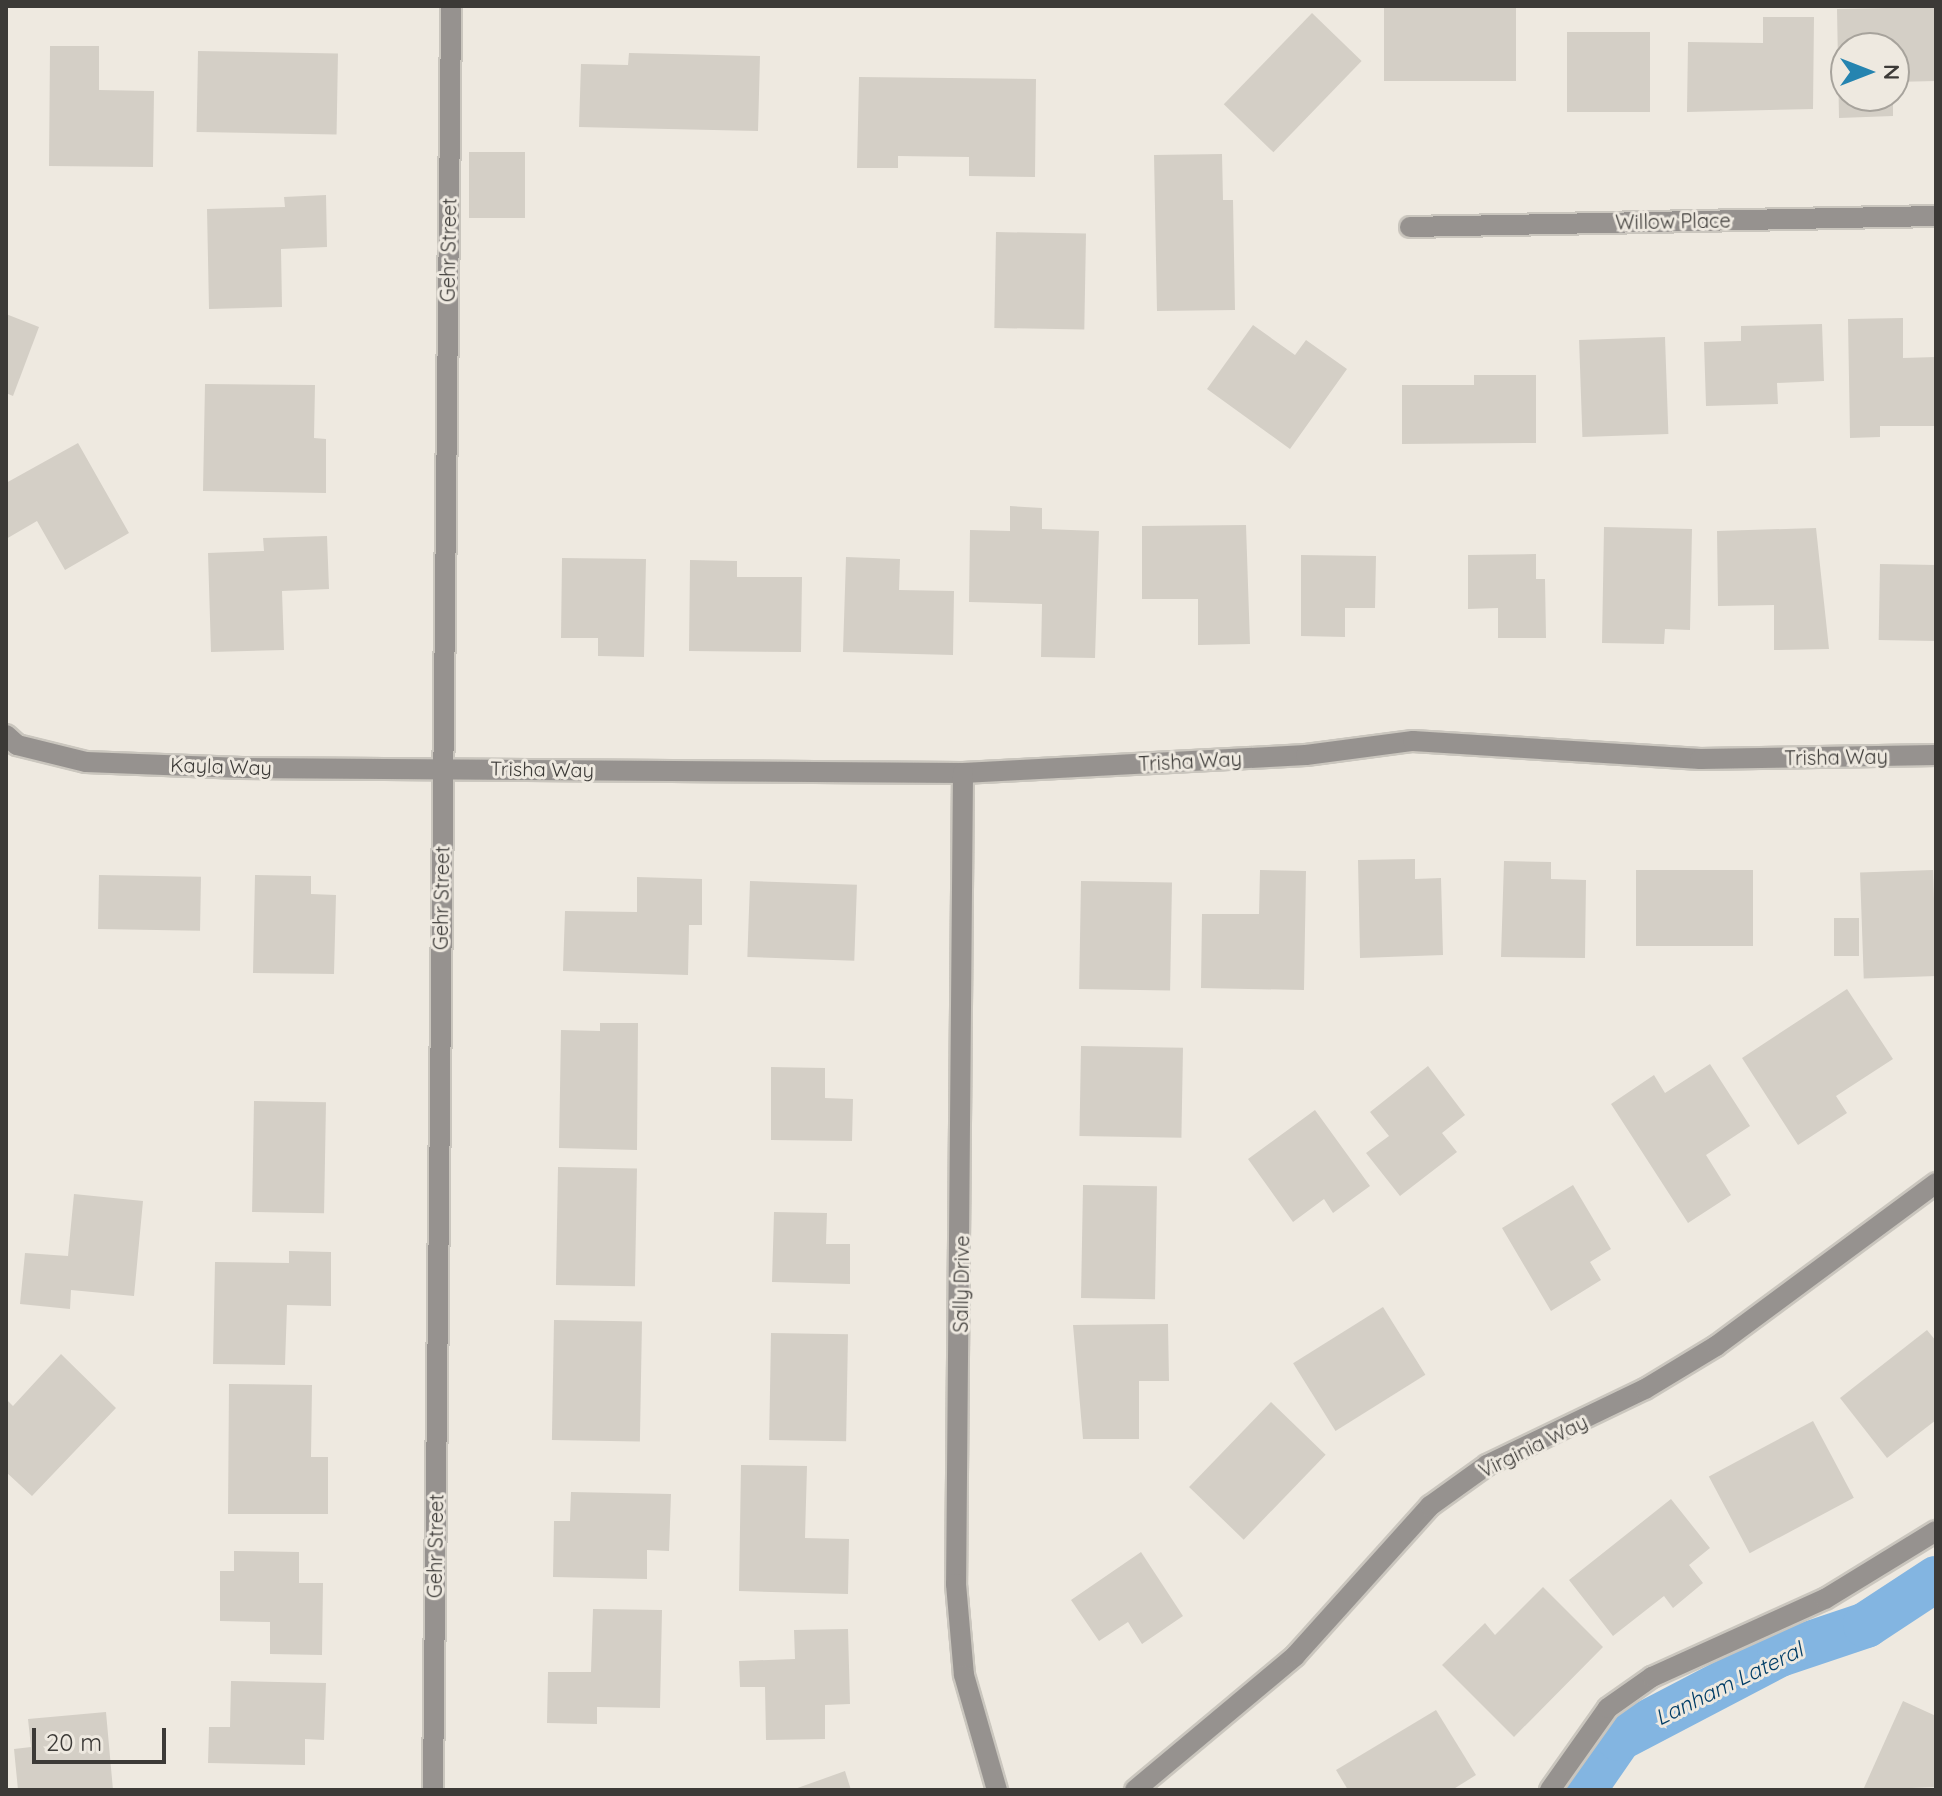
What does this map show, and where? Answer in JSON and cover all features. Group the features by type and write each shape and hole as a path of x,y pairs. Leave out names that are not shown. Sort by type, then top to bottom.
{"street":[{"name":"Gehr Street","path":"433,1790 451,6"},
{"name":"Willow Place","path":"1410,227 1936,216"},
{"name":"Kayla Way","path":"6,735 17,745 86,762 442,768"},
{"name":"Trisha Way","path":"442,768 963,773 1306,755 1413,741 1700,759 1936,755"},
{"name":"Sally Drive","path":"963,773 956,1584 964,1675 997,1790"},
{"name":"Virginia Way","path":"1135,1790 1295,1656 1430,1506 1487,1465 1645,1389 1716,1346 1936,1183"},
{"path":"1550,1790 1608,1708 1652,1677 1837,1593 1936,1531"}],"building":[{"path":"1384,6 1516,6 1516,81 1384,81"},
{"path":"1936,7 1936,81 1910,82 1910,32 1837,32 1837,9"},
{"path":"1312,13 1362,61 1273,152 1224,104"},
{"path":"1763,17 1814,17 1813,109 1687,112 1688,42 1763,43"},
{"path":"1567,32 1650,32 1650,112 1567,112"},
{"path":"50,46 99,46 99,90 154,91 153,167 49,166"},
{"path":"198,51 338,53 337,134 197,132"},
{"path":"629,53 760,56 758,131 579,127 581,64 628,65"},
{"path":"859,77 1036,79 1035,177 969,176 969,157 898,156 898,168 857,168"},
{"path":"1839,112 1893,112 1893,116 1839,118"},
{"path":"469,152 525,152 525,218 469,218"},
{"path":"1222,154 1223,200 1233,200 1235,310 1157,311 1154,155"},
{"path":"326,195 327,247 281,249 282,307 209,309 207,209 285,207 284,197"},
{"path":"996,232 1086,234 1084,330 994,328"},
{"path":"6,314 39,327 13,396 6,393"},
{"path":"1903,318 1903,358 1936,357 1936,426 1880,426 1880,437 1850,438 1848,319"},
{"path":"1822,324 1824,381 1777,383 1778,404 1706,406 1704,342 1741,341 1741,326"},
{"path":"1253,325 1295,355 1306,340 1347,369 1290,449 1207,389"},
{"path":"1665,337 1668,434 1582,437 1579,340"},
{"path":"1474,375 1536,375 1536,443 1402,444 1402,385 1474,385"},
{"path":"205,384 315,385 314,438 326,439 326,493 203,491"},
{"path":"78,443 129,533 65,570 37,521 6,539 6,483"},
{"path":"1010,506 1042,508 1042,529 1099,531 1095,658 1041,657 1042,604 969,602 970,530 1010,531"},
{"path":"1246,525 1250,644 1198,645 1198,599 1142,599 1142,526"},
{"path":"1604,527 1692,529 1690,630 1665,629 1664,644 1602,643"},
{"path":"1816,528 1829,649 1774,650 1774,605 1718,606 1717,531"},
{"path":"327,536 329,589 282,591 284,650 211,652 208,553 264,551 263,538"},
{"path":"1536,554 1536,579 1545,579 1546,638 1498,638 1498,608 1468,609 1468,555"},
{"path":"1301,555 1376,556 1375,608 1345,608 1345,637 1301,636"},
{"path":"846,557 900,559 899,590 954,591 953,655 843,652"},
{"path":"562,558 646,559 644,657 598,656 598,638 561,638"},
{"path":"690,560 737,561 737,577 802,577 801,652 689,651"},
{"path":"1880,564 1936,565 1935,641 1879,640"},
{"path":"1415,859 1415,879 1441,878 1443,955 1360,958 1358,860"},
{"path":"1504,861 1551,862 1551,879 1586,880 1585,958 1501,957"},
{"path":"1260,870 1306,871 1304,990 1201,988 1202,914 1259,914"},
{"path":"1636,870 1753,870 1753,946 1636,946"},
{"path":"1933,870 1936,976 1864,978 1860,873"},
{"path":"99,875 201,877 200,931 98,929"},
{"path":"255,875 311,876 311,894 336,895 334,974 253,973"},
{"path":"637,877 702,879 702,925 689,925 688,975 563,971 565,911 637,912"},
{"path":"750,881 857,885 854,961 747,957"},
{"path":"1081,881 1172,883 1170,991 1079,989"},
{"path":"1834,918 1859,918 1859,956 1834,956"},
{"path":"1847,989 1893,1059 1836,1096 1847,1113 1798,1145 1742,1058"},
{"path":"600,1023 638,1023 637,1150 559,1148 561,1030 600,1031"},
{"path":"1081,1046 1183,1048 1181,1138 1079,1136"},
{"path":"1710,1064 1750,1126 1706,1155 1731,1195 1688,1223 1611,1104 1654,1075 1665,1093"},
{"path":"1428,1066 1465,1115 1442,1133 1457,1152 1400,1196 1366,1153 1389,1136 1370,1112"},
{"path":"771,1067 825,1068 825,1098 853,1099 852,1141 771,1140"},
{"path":"254,1101 326,1102 324,1213 252,1212"},
{"path":"1315,1110 1370,1186 1333,1213 1324,1199 1293,1222 1248,1159"},
{"path":"558,1167 637,1168 635,1286 556,1285"},
{"path":"1083,1185 1157,1186 1155,1299 1081,1298"},
{"path":"1573,1185 1611,1249 1590,1262 1601,1280 1551,1311 1502,1228"},
{"path":"74,1194 143,1201 134,1296 71,1290 70,1309 20,1304 25,1253 68,1256"},
{"path":"774,1212 827,1213 826,1244 850,1244 850,1284 772,1282"},
{"path":"289,1251 331,1252 331,1306 287,1305 285,1365 213,1364 215,1262 289,1263"},
{"path":"1383,1307 1425,1375 1336,1431 1293,1363"},
{"path":"554,1320 642,1322 640,1442 552,1440"},
{"path":"1168,1324 1169,1381 1139,1381 1139,1439 1083,1439 1073,1325"},
{"path":"1927,1330 1936,1341 1936,1420 1887,1458 1840,1398"},
{"path":"771,1333 848,1334 846,1441 769,1440"},
{"path":"61,1354 116,1408 32,1496 6,1472 6,1399 13,1406"},
{"path":"229,1384 312,1385 311,1457 328,1457 328,1514 228,1514"},
{"path":"1271,1402 1326,1455 1244,1540 1189,1487"},
{"path":"1813,1421 1854,1498 1750,1553 1709,1476"},
{"path":"741,1465 807,1466 805,1538 849,1539 848,1594 739,1591"},
{"path":"571,1492 671,1494 669,1551 647,1550 647,1579 553,1577 554,1521 570,1521"},
{"path":"1671,1499 1710,1548 1689,1565 1703,1583 1673,1608 1664,1596 1613,1636 1569,1580"},
{"path":"234,1551 299,1552 299,1583 323,1583 322,1655 270,1654 270,1622 220,1621 220,1571 234,1571"},
{"path":"1141,1552 1183,1616 1142,1644 1128,1622 1099,1641 1071,1600"},
{"path":"1543,1587 1603,1647 1514,1737 1442,1665 1485,1623 1495,1635"},
{"path":"593,1609 662,1610 660,1708 597,1707 597,1724 547,1723 548,1672 591,1672"},
{"path":"848,1629 850,1704 825,1705 825,1739 766,1740 765,1687 740,1687 739,1661 795,1659 794,1630"},
{"path":"231,1681 326,1683 324,1740 305,1739 305,1765 208,1763 209,1727 230,1727"},
{"path":"1903,1701 1936,1716 1936,1787 1863,1790"},
{"path":"1436,1710 1476,1775 1452,1790 1348,1790 1336,1770"},
{"path":"106,1712 113,1790 18,1790 14,1749 31,1747 28,1719"},
{"path":"845,1771 851,1790 792,1790"}],"waterway":[{"name":"Lanham Lateral","path":"1583,1790 1619,1738 1780,1654 1866,1625 1936,1579"}]}
